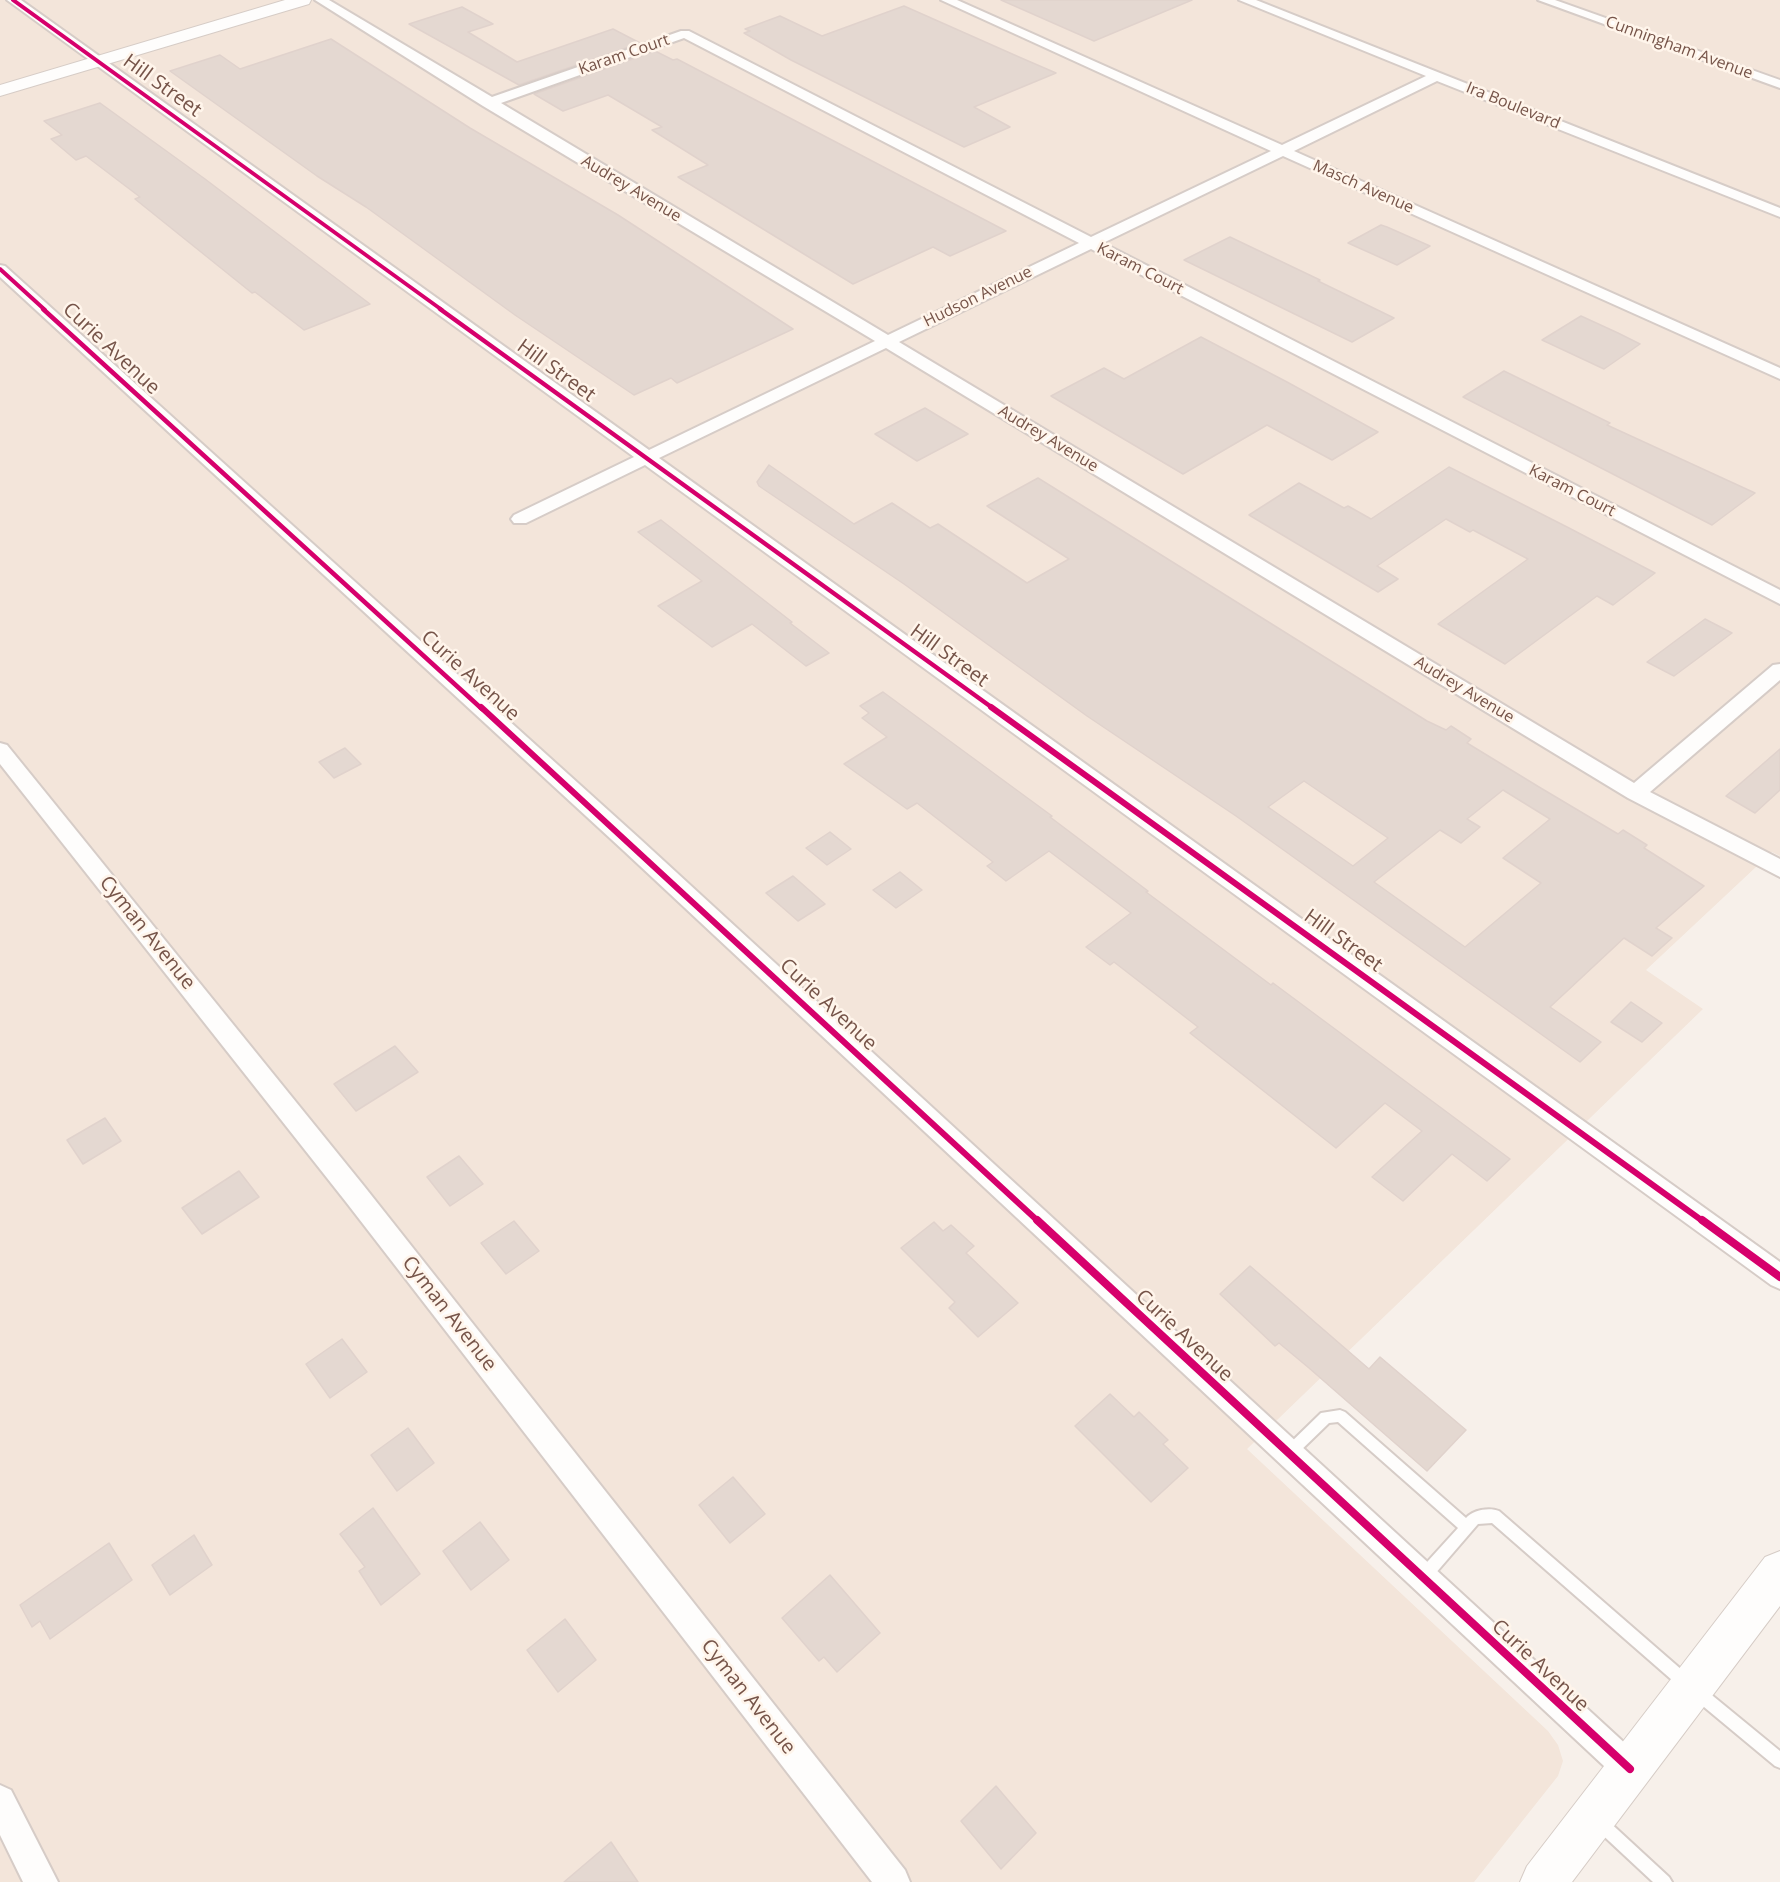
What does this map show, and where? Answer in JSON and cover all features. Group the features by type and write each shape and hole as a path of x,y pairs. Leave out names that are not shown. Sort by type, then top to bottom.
{"street":[{"name":"Hill Street","path":"13,0 1780,1277"},
{"path":"0,91 303,0"},
{"name":"Audrey Avenue","path":"321,0 1635,794 1780,869"},
{"name":"Masch Avenue","path":"947,0 1780,374"},
{"name":"Ira Boulevard","path":"1245,0 1780,213"},
{"name":"Cunningham Avenue","path":"1544,0 1780,84"},
{"name":"Karam Court","path":"488,103 685,34 1780,598"},
{"name":"Hudson Avenue","path":"520,519 1437,76"},
{"path":"1761,206 1780,194"},
{"name":"Curie Avenue","path":"0,269 632,845 1422,1579 1630,1769"},
{"path":"1635,794 1780,670"},
{"name":"Cyman Avenue","path":"0,750 362,1203 893,1882"},
{"path":"1543,1882 1780,1572"},
{"path":"0,1801 40,1882"}],"lane":[{"path":"1288,1454 1326,1417 1341,1416 1467,1527"},
{"path":"1422,1579 1475,1518 1494,1516 1780,1761"},
{"path":"1593,1817 1664,1882"}],"shaded area":[{"path":"0,0 1780,0 1780,856 1772,852 1646,970 1703,1009 1247,1449 1548,1731 1558,1745 1563,1761 1558,1776 1474,1882 0,1882"}],"building":[{"path":"1001,0 1192,0 1094,41"},
{"path":"904,6 1056,73 974,107 1010,127 964,147 791,60 744,33 750,31 745,29 780,16 822,36"},
{"path":"462,7 493,24 468,32 517,62 613,29 640,43 519,85 409,24"},
{"path":"331,39 470,128 618,215 793,329 677,383 671,378 634,395 515,315 366,207 317,176 170,71 220,55 240,69"},
{"path":"655,51 673,60 677,59 1006,231 950,256 933,247 853,284 678,177 708,165 652,130 662,127 608,95 563,111 534,94"},
{"path":"100,103 370,304 304,330 255,292 252,293 135,199 140,197 86,156 76,160 51,139 62,135 44,121"},
{"path":"1381,225 1430,246 1397,265 1348,243"},
{"path":"1230,237 1394,318 1352,342 1184,260"},
{"path":"1581,316 1640,344 1604,369 1542,340"},
{"path":"1201,337 1378,432 1332,460 1267,425 1183,474 1051,396 1104,368 1124,379"},
{"path":"1504,371 1610,423 1607,425 1755,493 1712,525 1463,397"},
{"path":"925,408 968,434 917,461 875,434"},
{"path":"769,465 854,524 892,503 930,528 938,524 1027,583 1069,559 987,506 1038,478 1427,721 1446,730 1451,726 1471,739 1467,743 1539,787 1618,834 1623,830 1647,845 1644,848 1704,886 1656,928 1672,938 1652,956 1624,938 1550,1007 1601,1042 1580,1062 1236,816 1087,716 904,584 759,486 757,482","holes":["1304,781 1388,838 1353,866 1268,807","1503,790 1550,819 1503,858 1541,883 1465,947 1374,882 1440,830 1461,843 1480,827 1467,819"]},
{"path":"1449,467 1655,573 1613,605 1597,596 1505,664 1438,624 1528,559 1473,530 1470,532 1446,519 1377,566 1398,579 1378,592 1249,515 1299,483 1344,508 1348,506 1371,519"},
{"path":"661,520 829,653 806,666 752,624 712,647 658,606 702,581 638,532"},
{"path":"1705,619 1732,633 1674,676 1647,662"},
{"path":"883,692 1052,816 1050,817 1148,891 1146,892 1510,1159 1487,1181 1452,1154 1403,1201 1372,1177 1422,1131 1385,1103 1336,1148 1190,1033 1198,1027 1114,962 1110,965 1086,947 1131,913 1049,851 1006,881 987,866 993,862 917,803 907,809 844,764 887,737 862,718 869,713 860,706"},
{"path":"345,748 361,764 334,778 319,762"},
{"path":"1780,749 1780,790 1755,813 1726,796"},
{"path":"830,832 851,849 827,865 806,848"},
{"path":"900,872 922,890 896,908 873,890"},
{"path":"793,876 825,904 798,921 766,893"},
{"path":"1631,1002 1662,1023 1642,1042 1611,1022"},
{"path":"395,1046 418,1072 356,1111 334,1084"},
{"path":"105,1118 121,1141 83,1164 67,1140"},
{"path":"459,1156 483,1184 450,1206 427,1177"},
{"path":"239,1171 259,1197 202,1234 182,1208"},
{"path":"514,1221 539,1251 506,1274 481,1243"},
{"path":"934,1222 943,1231 951,1225 974,1246 966,1253 1018,1303 978,1337 949,1308 955,1302 901,1248"},
{"path":"1250,1266 1369,1369 1380,1357 1466,1430 1427,1471 1279,1343 1275,1346 1220,1294"},
{"path":"342,1339 367,1372 330,1398 306,1364"},
{"path":"1110,1394 1134,1417 1139,1412 1168,1440 1163,1444 1188,1468 1151,1502 1075,1426"},
{"path":"408,1428 434,1463 397,1491 371,1455"},
{"path":"733,1477 765,1514 730,1543 699,1505"},
{"path":"373,1508 420,1574 381,1605 359,1571 365,1567 340,1534"},
{"path":"480,1522 509,1560 471,1590 443,1551"},
{"path":"194,1535 212,1565 170,1595 152,1565"},
{"path":"109,1543 132,1580 50,1639 40,1621 32,1627 20,1605"},
{"path":"830,1575 880,1633 837,1672 824,1657 819,1661 782,1618"},
{"path":"565,1619 596,1660 558,1692 527,1650"},
{"path":"996,1786 1036,1833 1001,1869 961,1821"},
{"path":"611,1842 638,1882 564,1882"}],"cycle path":[{"path":"13,0 1780,1277"},
{"path":"0,269 632,845 1630,1769"}]}
